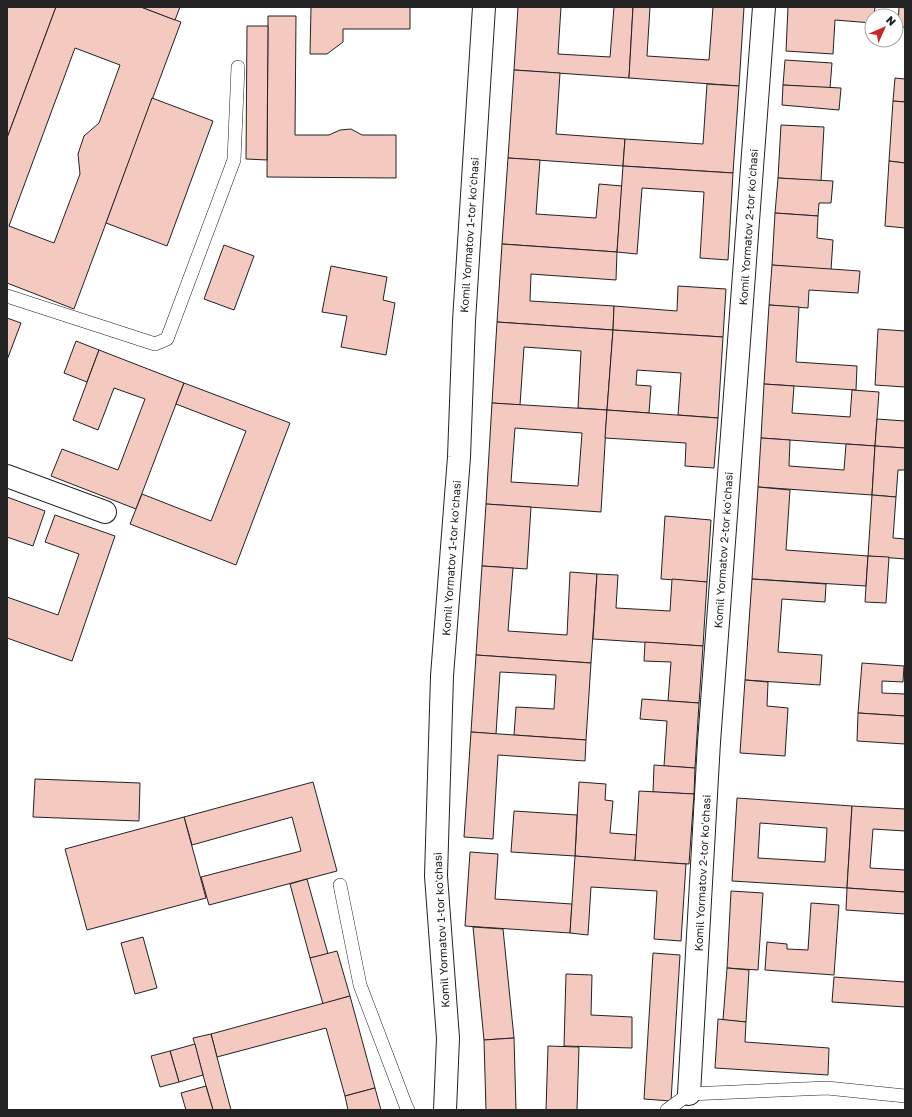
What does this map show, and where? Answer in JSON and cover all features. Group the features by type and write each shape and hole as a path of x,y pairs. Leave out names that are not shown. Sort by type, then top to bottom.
{"street":[{"name":"Komil Yormatov 1-tor koʻchasi","path":"445,1110 448,1038 436,876 442,676 459,457 464,321 484,7"},
{"name":"Komil Yormatov 2-tor koʻchasi","path":"689,1094 709,742 764,7"},
{"path":"7,476 105,512"}],"lane":[{"path":"7,296 155,344 167,339 234,160 238,67"},
{"path":"340,885 360,985 408,1110"},
{"path":"667,1110 689,1094 827,1088 905,1096"}],"building":[{"path":"7,7 56,7 7,138"},
{"path":"56,7 141,7 181,22 74,309 7,283 7,138","holes":["75,48 120,65 99,123 84,136 78,154 80,174 54,243 9,226"]},
{"path":"141,7 180,7 175,20"},
{"path":"311,7 410,7 410,29 343,29 343,42 327,54 310,54"},
{"path":"518,7 561,7 558,54 610,57 614,7 633,7 629,78 514,70"},
{"path":"633,7 650,7 647,56 709,60 713,7 744,7 739,86 629,78"},
{"path":"788,7 875,7 864,8 864,22 835,20 833,54 786,51"},
{"path":"899,7 905,8 905,27 904,8"},
{"path":"268,16 296,16 295,135 329,135 340,130 351,129 362,135 396,135 396,178 267,177"},
{"path":"247,26 268,26 267,160 246,159"},
{"path":"785,60 832,63 830,88 783,85"},
{"path":"514,70 560,73 556,134 625,139 623,166 508,158"},
{"path":"895,78 905,79 905,102 893,101"},
{"path":"707,84 739,86 733,173 623,166 625,139 703,144"},
{"path":"783,85 841,88 839,110 782,105"},
{"path":"152,98 213,121 167,246 106,223"},
{"path":"893,101 905,102 905,163 889,161"},
{"path":"781,125 824,127 821,181 778,178"},
{"path":"508,158 540,160 536,214 596,218 599,184 622,186 617,252 502,244"},
{"path":"889,161 905,163 905,228 885,226"},
{"path":"623,166 733,173 728,260 700,258 704,192 642,188 637,254 617,252"},
{"path":"778,178 833,181 831,203 819,203 818,216 775,213"},
{"path":"775,213 818,216 817,238 833,240 831,270 772,265"},
{"path":"502,244 617,252 616,280 531,274 530,301 614,306 613,330 497,322"},
{"path":"224,245 254,256 234,310 204,299"},
{"path":"772,265 860,271 858,293 809,290 808,308 769,305"},
{"path":"331,266 387,277 383,300 395,303 386,355 341,347 347,316 322,312"},
{"path":"678,286 726,289 723,337 613,330 614,306 677,311"},
{"path":"769,305 799,307 796,362 857,366 856,390 764,384"},
{"path":"7,318 21,323 7,360"},
{"path":"497,322 613,330 607,410 578,408 581,351 524,347 520,405 492,403"},
{"path":"878,329 905,331 905,387 875,385"},
{"path":"613,330 723,337 718,418 678,415 681,373 637,370 636,385 651,386 649,413 607,410"},
{"path":"76,341 99,350 87,382 64,373"},
{"path":"99,350 184,383 136,509 51,476 62,449 118,470 145,399 114,388 98,430 73,420"},
{"path":"184,383 290,423 236,565 130,524 142,494 211,521 246,431 176,404"},
{"path":"764,384 794,386 792,413 850,417 852,390 879,392 875,446 761,438"},
{"path":"492,403 607,410 601,512 486,504","holes":["515,428 582,433 578,486 511,482"]},
{"path":"607,410 718,418 714,468 685,466 686,443 605,438"},
{"path":"877,419 905,421 905,448 875,446"},
{"path":"761,438 790,440 789,466 844,470 846,444 875,446 872,495 758,487"},
{"path":"875,446 905,448 905,470 898,470 896,497 872,495"},
{"path":"758,487 790,490 786,550 868,556 866,586 752,579"},
{"path":"872,495 896,497 893,538 905,539 905,559 868,556"},
{"path":"7,497 45,511 33,546 7,537"},
{"path":"486,504 531,507 527,569 482,566"},
{"path":"55,515 115,536 72,661 7,638 7,597 58,615 79,554 45,542"},
{"path":"665,516 711,520 707,582 661,579"},
{"path":"868,556 889,557 886,603 865,602"},
{"path":"482,566 513,568 508,631 567,635 570,572 597,574 591,663 476,655"},
{"path":"597,574 618,575 616,608 670,611 672,579 707,582 703,646 593,639"},
{"path":"752,579 826,584 825,602 782,599 778,652 822,655 820,685 745,680"},
{"path":"645,642 703,646 699,703 668,701 671,662 644,661"},
{"path":"476,655 591,663 586,740 514,735 516,707 554,709 556,675 500,672 496,734 471,732"},
{"path":"862,663 904,666 903,682 882,681 882,693 905,694 905,716 858,713"},
{"path":"745,680 768,682 767,706 788,708 785,756 740,753"},
{"path":"642,699 699,703 695,768 664,766 667,721 640,719"},
{"path":"858,713 905,716 905,744 857,741"},
{"path":"471,732 586,740 585,761 498,755 493,839 464,837"},
{"path":"654,765 695,768 694,794 653,792"},
{"path":"35,779 140,783 139,821 33,817"},
{"path":"313,782 337,871 209,905 201,877 301,851 292,817 192,845 184,817"},
{"path":"579,782 606,784 605,800 613,801 610,833 637,835 635,861 575,856"},
{"path":"639,791 694,794 689,864 635,861"},
{"path":"737,798 852,806 847,888 732,881","holes":["760,823 827,828 825,862 758,858"]},
{"path":"852,806 905,809 905,831 873,829 870,868 905,870 905,892 847,888"},
{"path":"514,811 577,815 575,856 511,852"},
{"path":"184,817 206,898 87,930 65,849"},
{"path":"470,852 498,854 495,899 572,904 570,933 465,926"},
{"path":"575,856 686,864 681,941 654,939 657,891 591,887 588,935 570,933"},
{"path":"307,879 328,954 310,958 290,884"},
{"path":"847,888 905,892 905,914 846,910"},
{"path":"731,891 763,893 758,970 727,968"},
{"path":"811,903 839,905 834,975 765,970 767,942 787,944 787,949 808,950"},
{"path":"473,927 503,929 514,1038 484,1040"},
{"path":"143,937 157,988 135,994 121,943"},
{"path":"337,951 350,996 323,1004 310,958"},
{"path":"653,953 680,955 671,1101 644,1099"},
{"path":"727,968 749,970 746,1022 723,1020"},
{"path":"566,974 592,975 591,1015 632,1017 632,1048 564,1046"},
{"path":"834,977 905,982 905,1007 832,1002"},
{"path":"350,996 375,1088 345,1096 326,1028 217,1057 211,1034"},
{"path":"718,1019 746,1022 745,1042 829,1048 828,1075 715,1068"},
{"path":"211,1034 231,1110 213,1110 193,1038"},
{"path":"514,1038 516,1110 486,1110 484,1040"},
{"path":"195,1044 203,1075 179,1082 170,1051"},
{"path":"548,1046 579,1047 577,1110 546,1110"},
{"path":"170,1051 179,1082 160,1087 151,1056"},
{"path":"206,1086 213,1110 186,1110 181,1093"},
{"path":"375,1088 381,1110 348,1110 345,1096"}]}
